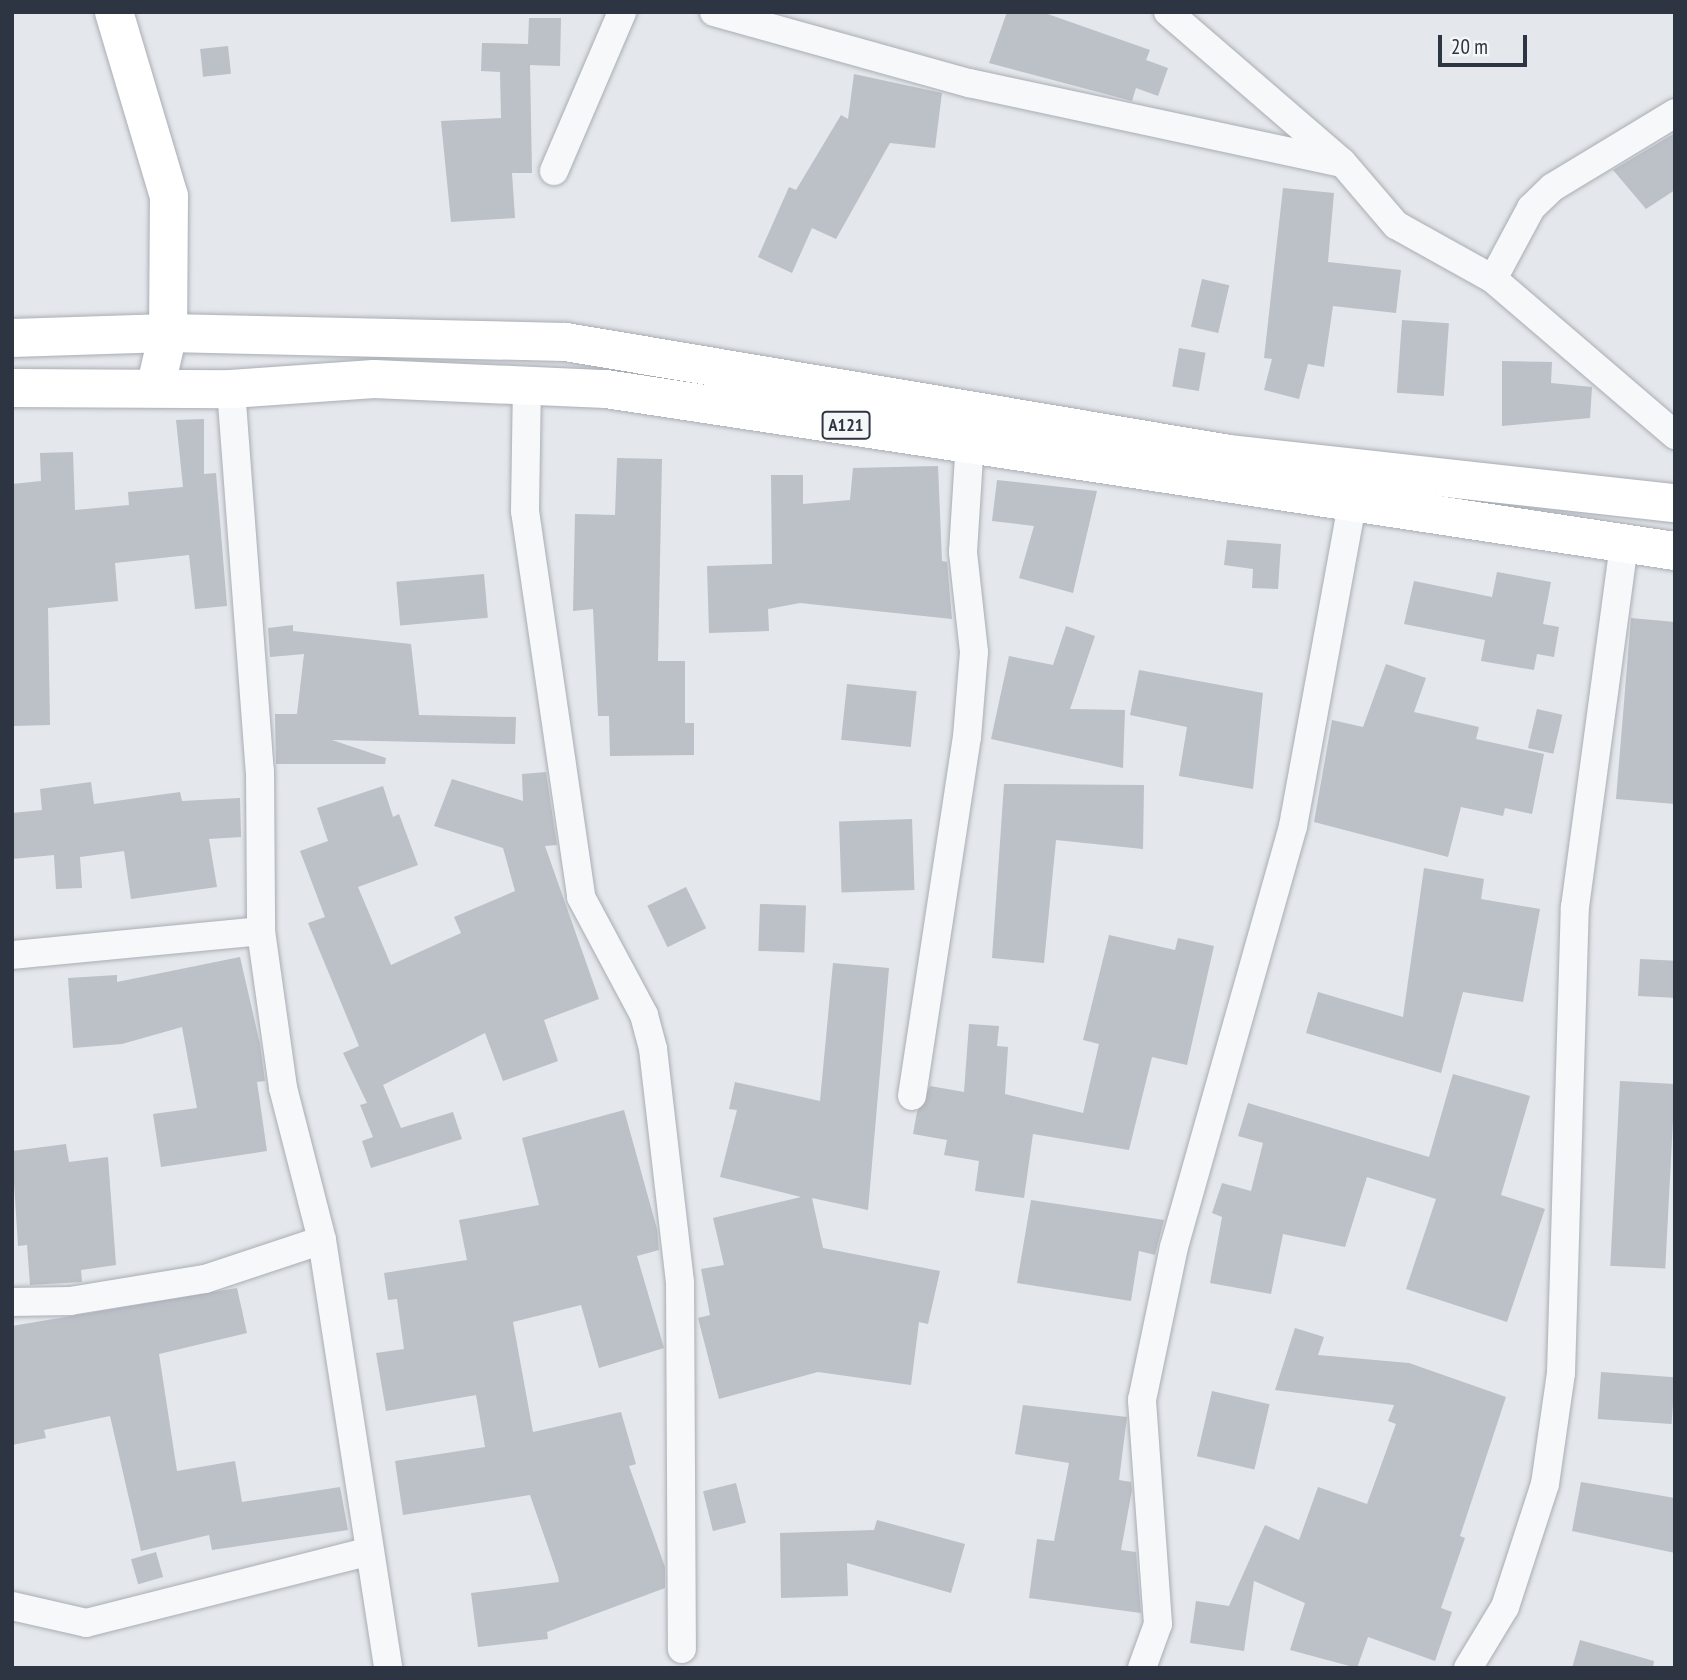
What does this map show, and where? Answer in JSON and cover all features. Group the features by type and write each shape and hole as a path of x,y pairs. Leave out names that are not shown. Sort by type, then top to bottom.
{"main road":[{"path":"114,12 169,196 168,333 156,385"},
{"name":"A121","path":"12,338 168,333 566,342 1229,454 1675,503"},
{"name":"A121","path":"12,388 156,385 232,389 374,379 527,382 970,442 1353,499 1624,546 1675,551"}],"street":[{"path":"554,171 622,12"},
{"path":"714,12 968,83 1342,162"},
{"path":"1168,12 1342,162 1396,225 1493,279 1675,435"},
{"path":"1493,279 1531,208 1553,187 1675,113"},
{"path":"527,382 525,511 581,897 644,1015 653,1049 680,1283 682,1649"},
{"path":"232,389 260,771 261,931 283,1088 322,1240 367,1552 388,1668"},
{"path":"912,1096 967,737 974,652 963,552 970,442"},
{"path":"1142,1668 1158,1624 1142,1400 1174,1247 1293,826 1353,499"},
{"path":"1468,1668 1505,1607 1541,1496 1561,1373 1574,906 1624,546"},
{"path":"12,955 261,931"},
{"path":"12,1302 70,1301 205,1279 322,1240"},
{"path":"12,1606 86,1623 367,1552"}],"building":[{"path":"1007,12 1042,12 1150,50 1146,60 1168,68 1158,96 1136,88 1132,101 989,63"},
{"path":"529,18 561,18 560,66 530,65 532,173 512,173 515,218 451,222 441,121 501,118 500,72 481,71 482,43 528,44"},
{"path":"228,46 231,74 203,77 200,49"},
{"path":"854,74 942,93 935,148 890,143 836,239 812,228 792,273 758,257 789,187 796,190 841,115 848,119"},
{"path":"1675,133 1675,190 1646,209 1613,170"},
{"path":"1283,188 1334,193 1328,262 1401,270 1396,313 1333,306 1324,367 1308,364 1299,399 1264,390 1272,359 1264,358"},
{"path":"1202,279 1229,285 1218,333 1191,327"},
{"path":"1402,320 1449,323 1444,396 1397,393"},
{"path":"1179,348 1206,353 1199,391 1172,386"},
{"path":"1502,361 1552,362 1551,383 1592,387 1590,418 1502,426"},
{"path":"204,419 204,474 216,473 227,606 195,609 189,555 115,563 118,601 48,608 50,725 12,726 12,484 41,481 40,453 73,452 75,510 129,505 128,492 183,487 176,420"},
{"path":"617,458 662,459 658,661 685,661 685,723 694,723 694,755 610,756 609,716 598,716 593,609 573,611 575,514 615,515"},
{"path":"938,466 942,561 947,562 952,619 800,603 768,609 769,631 709,633 707,566 772,564 771,475 803,475 803,504 850,500 853,468"},
{"path":"997,480 1097,491 1073,593 1019,578 1034,526 992,521"},
{"path":"1227,540 1281,544 1278,589 1252,588 1253,569 1224,565"},
{"path":"1497,572 1551,582 1543,624 1559,627 1554,657 1537,654 1534,670 1481,661 1485,640 1404,624 1414,581 1492,597"},
{"path":"484,574 488,618 400,626 396,582"},
{"path":"1631,618 1675,622 1675,804 1616,799"},
{"path":"293,625 293,631 411,644 419,715 516,717 515,744 332,740 386,758 385,764 276,764 275,714 297,714 304,654 270,657 268,628"},
{"path":"1066,626 1095,636 1070,709 1125,710 1123,768 991,739 1009,656 1053,665"},
{"path":"1386,664 1426,678 1414,712 1479,727 1476,739 1544,754 1532,814 1505,808 1503,816 1461,807 1448,857 1314,822 1332,720 1363,727"},
{"path":"1139,670 1263,693 1253,789 1179,776 1187,727 1130,715"},
{"path":"847,684 917,691 911,747 841,740"},
{"path":"1537,709 1562,715 1553,754 1528,748"},
{"path":"546,772 557,845 545,846 599,999 544,1020 558,1061 503,1081 485,1033 383,1085 401,1128 453,1112 462,1139 371,1168 362,1141 373,1137 360,1105 367,1103 343,1053 359,1046 308,923 325,917 300,851 328,841 317,808 383,786 393,817 399,814 418,865 358,887 391,965 461,933 454,917 515,891 503,848 434,826 452,779 523,801 522,774"},
{"path":"91,782 94,804 180,792 182,801 240,798 241,837 209,839 217,887 131,899 124,851 80,857 82,888 56,889 54,855 12,859 12,813 42,810 40,789"},
{"path":"1004,784 1144,785 1143,849 1056,840 1044,963 992,958"},
{"path":"912,819 914,890 842,893 839,822"},
{"path":"1424,868 1484,879 1481,899 1540,909 1523,1002 1463,992 1441,1073 1306,1033 1318,992 1403,1017"},
{"path":"686,887 706,928 668,947 647,906"},
{"path":"760,904 806,906 804,953 758,951"},
{"path":"1109,935 1175,950 1178,938 1214,946 1187,1065 1152,1057 1129,1150 1033,1134 1024,1198 975,1191 979,1161 944,1155 947,1140 913,1134 917,1112 930,1086 964,1092 969,1024 999,1026 997,1046 1008,1047 1005,1094 1083,1113 1099,1044 1083,1040"},
{"path":"240,957 260,1044 265,1081 257,1082 267,1151 161,1167 153,1114 197,1108 182,1027 122,1044 73,1048 68,978 117,975 117,982"},
{"path":"1640,959 1675,961 1673,998 1638,996"},
{"path":"833,963 889,968 868,1210 812,1198 823,1248 940,1271 928,1324 919,1322 911,1385 818,1372 719,1399 698,1318 710,1315 701,1269 724,1265 713,1218 801,1197 720,1177 737,1110 729,1109 735,1082 820,1101"},
{"path":"1453,1074 1530,1096 1501,1195 1545,1209 1507,1322 1406,1289 1436,1199 1367,1177 1345,1247 1283,1234 1271,1294 1210,1283 1222,1217 1212,1213 1222,1183 1251,1191 1263,1143 1238,1136 1248,1103 1429,1157"},
{"path":"1620,1081 1675,1084 1665,1269 1610,1266"},
{"path":"624,1110 657,1229 659,1250 637,1256 664,1348 599,1368 581,1305 513,1322 533,1432 621,1412 636,1464 629,1466 665,1567 665,1588 547,1632 548,1639 478,1647 471,1593 559,1582 558,1576 530,1495 403,1515 395,1461 485,1447 476,1395 386,1411 376,1353 404,1349 397,1299 388,1300 384,1273 467,1260 459,1220 539,1205 522,1138"},
{"path":"66,1144 69,1162 108,1157 116,1265 81,1270 82,1282 30,1285 27,1245 18,1246 12,1151"},
{"path":"1031,1200 1164,1220 1155,1255 1139,1251 1131,1301 1017,1283"},
{"path":"237,1288 247,1333 159,1354 177,1471 235,1461 242,1502 340,1487 348,1530 212,1550 209,1535 141,1551 110,1416 44,1430 46,1438 12,1445 12,1326"},
{"path":"1295,1328 1324,1337 1318,1355 1409,1363 1506,1397 1460,1536 1465,1538 1441,1608 1452,1612 1435,1661 1368,1637 1357,1668 1290,1650 1305,1603 1254,1581 1244,1651 1190,1643 1196,1601 1229,1606 1265,1525 1299,1540 1318,1487 1367,1504 1396,1424 1388,1421 1394,1405 1275,1390"},
{"path":"1601,1372 1675,1377 1672,1424 1598,1419"},
{"path":"1212,1391 1269,1404 1254,1470 1197,1456"},
{"path":"1023,1405 1127,1417 1119,1480 1131,1482 1132,1490 1121,1550 1136,1552 1141,1613 1029,1598 1037,1539 1054,1541 1069,1463 1015,1454"},
{"path":"1581,1482 1675,1498 1675,1553 1572,1531"},
{"path":"736,1483 746,1523 713,1531 703,1491"},
{"path":"877,1520 965,1544 951,1593 847,1563 848,1596 781,1598 780,1533 874,1530"},
{"path":"156,1552 163,1577 138,1584 131,1559"},
{"path":"1580,1640 1654,1661 1653,1668 1572,1668"}]}
